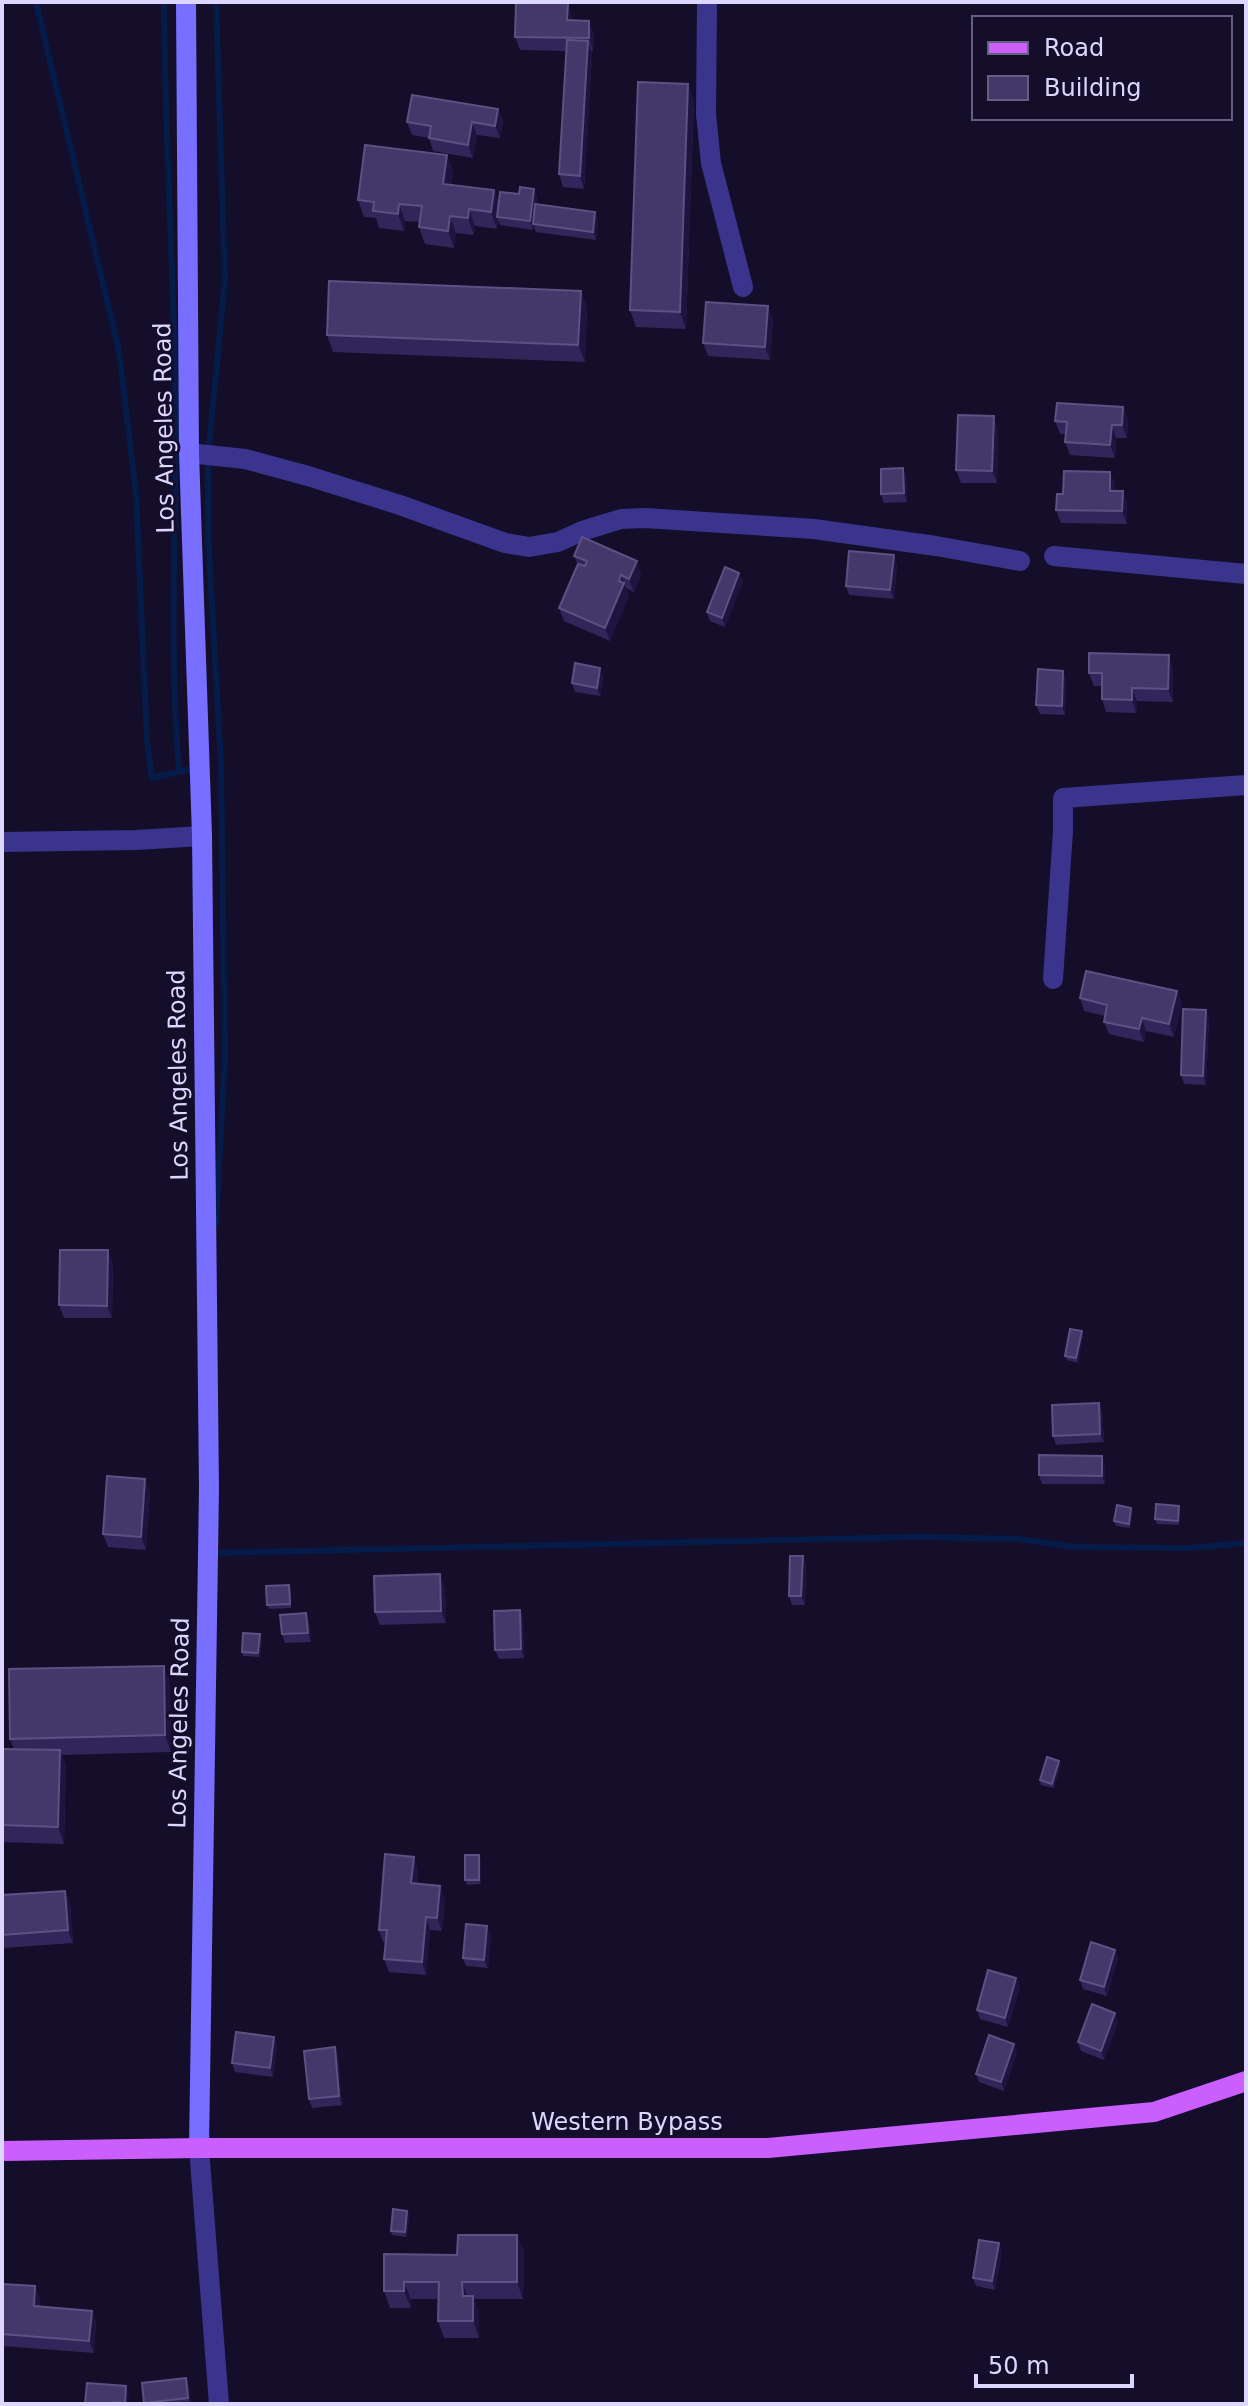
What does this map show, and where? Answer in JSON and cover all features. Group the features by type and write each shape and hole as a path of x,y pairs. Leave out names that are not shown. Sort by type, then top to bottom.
{"main road":[{"name":"Los Angeles Road","path":"186,2 189,453 202,836 209,1488 199,2148"},
{"name":"Western Bypass","path":"2,2151 768,2148 1154,2112 1246,2081"}],"street":[{"path":"707,2 706,114 711,163 743,287"},
{"path":"189,453 245,459 308,476 505,543 529,547 558,542 621,519 645,518 814,529 1020,561"},
{"path":"1054,556 1246,574"},
{"path":"1053,979 1063,798 1246,785"},
{"path":"2,842 202,836"},
{"path":"199,2148 219,2404"}],"building":[{"path":"516,2 568,3 567,20 589,21 589,38 515,37"},
{"path":"567,40 588,41 580,176 559,174"},
{"path":"638,82 688,84 680,312 630,310"},
{"path":"412,95 498,109 495,126 472,122 468,145 429,138 431,126 407,122"},
{"path":"365,145 447,155 443,184 494,190 491,212 469,209 468,218 450,216 448,231 419,227 422,206 399,204 398,214 373,211 374,202 358,200"},
{"path":"520,187 534,189 530,221 497,217 500,192 519,194"},
{"path":"535,204 595,212 593,232 533,224"},
{"path":"329,281 581,291 578,345 327,335"},
{"path":"706,302 768,306 765,347 703,343"},
{"path":"1057,403 1123,407 1122,425 1112,425 1110,445 1065,442 1067,422 1055,421"},
{"path":"958,415 994,416 992,471 956,470"},
{"path":"903,468 904,493 881,494 881,469"},
{"path":"1064,471 1110,472 1110,491 1123,491 1122,511 1056,510 1057,494 1063,494"},
{"path":"582,537 637,561 629,579 621,575 619,581 624,583 605,628 559,608 578,564 585,566 587,561 574,556"},
{"path":"849,551 894,555 890,590 846,586"},
{"path":"725,567 739,573 722,618 707,612"},
{"path":"1089,653 1169,655 1168,689 1132,688 1132,700 1102,699 1102,673 1089,673"},
{"path":"575,663 600,668 597,688 572,683"},
{"path":"1038,669 1063,671 1062,706 1036,705"},
{"path":"1086,971 1177,991 1169,1024 1142,1018 1139,1029 1104,1022 1107,1005 1080,998"},
{"path":"1183,1009 1206,1010 1203,1076 1181,1075"},
{"path":"60,1250 108,1250 107,1306 59,1305"},
{"path":"1070,1329 1082,1331 1076,1358 1065,1356"},
{"path":"1099,1403 1100,1434 1053,1436 1052,1405"},
{"path":"1039,1455 1102,1456 1102,1476 1039,1475"},
{"path":"107,1476 145,1479 141,1537 103,1534"},
{"path":"1156,1504 1179,1506 1178,1521 1155,1519"},
{"path":"1117,1505 1131,1508 1129,1524 1114,1521"},
{"path":"790,1556 803,1556 801,1596 789,1596"},
{"path":"440,1574 441,1611 375,1612 374,1576"},
{"path":"289,1585 290,1604 267,1605 266,1586"},
{"path":"520,1610 521,1649 495,1650 494,1611"},
{"path":"306,1613 308,1633 282,1634 280,1615"},
{"path":"243,1633 260,1634 258,1653 242,1652"},
{"path":"164,1666 165,1735 10,1739 9,1669"},
{"path":"2,1749 60,1750 58,1827 2,1825"},
{"path":"1047,1757 1059,1761 1052,1784 1040,1780"},
{"path":"385,1854 414,1857 411,1883 440,1886 437,1918 426,1917 422,1962 384,1959 387,1930 379,1930"},
{"path":"465,1855 479,1855 479,1880 465,1880"},
{"path":"65,1891 68,1930 2,1935 2,1895"},
{"path":"466,1924 487,1926 484,1960 463,1958"},
{"path":"1091,1942 1115,1950 1104,1987 1080,1980"},
{"path":"988,1970 1016,1978 1005,2018 977,2010"},
{"path":"1092,2004 1115,2013 1101,2051 1078,2042"},
{"path":"236,2032 274,2037 270,2068 232,2063"},
{"path":"989,2035 1014,2044 1001,2082 976,2074"},
{"path":"335,2047 339,2096 309,2099 304,2051"},
{"path":"393,2209 407,2211 405,2232 391,2231"},
{"path":"458,2235 517,2235 517,2282 462,2282 463,2296 473,2296 473,2321 438,2321 439,2282 404,2282 404,2291 384,2291 384,2254 457,2255"},
{"path":"979,2240 999,2243 992,2281 973,2278"},
{"path":"2,2284 35,2286 34,2306 92,2311 89,2341 2,2334"},
{"path":"186,2378 188,2398 144,2403 142,2383"},
{"path":"87,2383 126,2386 125,2403 85,2404"}],"waterway":[{"path":"36,2 119,351 136,493 147,741 152,778 196,768"},
{"path":"164,2 176,421 174,671 179,771"},
{"path":"216,2 225,280 208,456 208,534 221,764 225,1056 216,1224"},
{"path":"211,1553 918,1537 1018,1539 1076,1547 1188,1548 1246,1543"}]}
